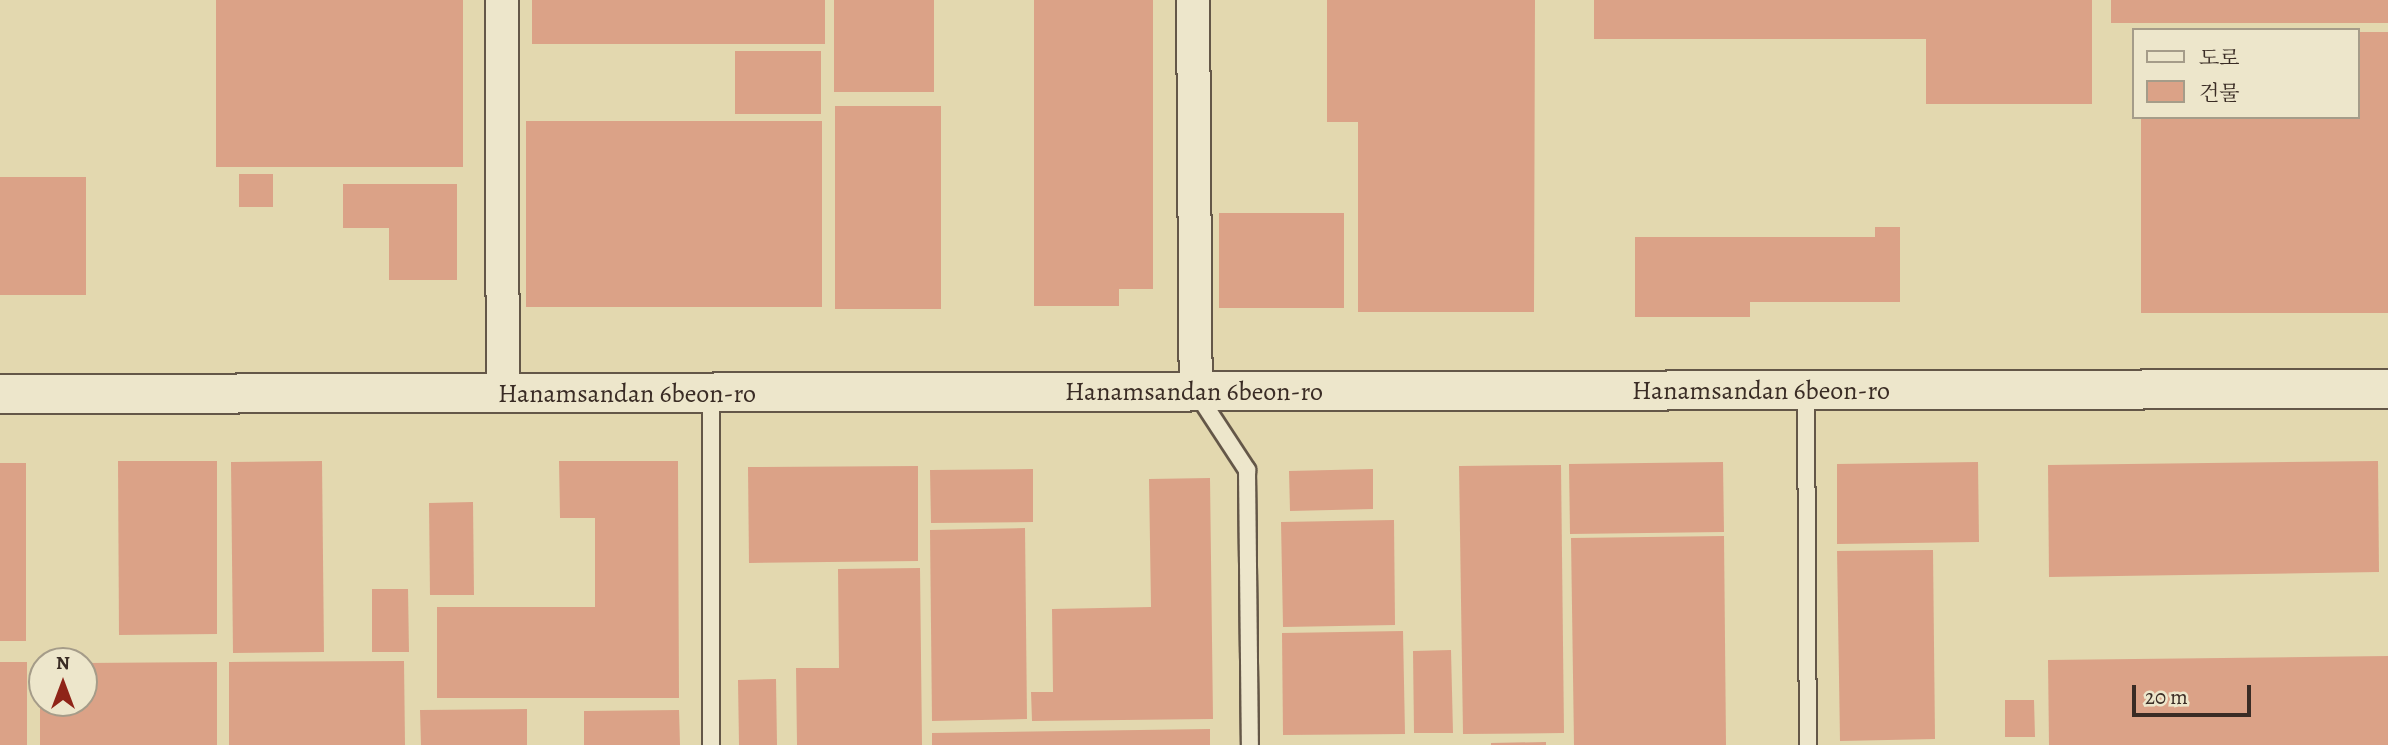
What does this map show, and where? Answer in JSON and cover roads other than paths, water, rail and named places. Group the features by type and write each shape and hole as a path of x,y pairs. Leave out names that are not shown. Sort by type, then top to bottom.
{"street":[{"path":"502,0 503,394"},
{"path":"1193,0 1196,392"},
{"name":"Hanamsandan 6beon-ro","path":"0,394 2388,390"}],"lane":[{"path":"1806,391 1808,745"},
{"path":"1196,392 1247,470 1250,745"},
{"path":"711,394 711,745"}]}
